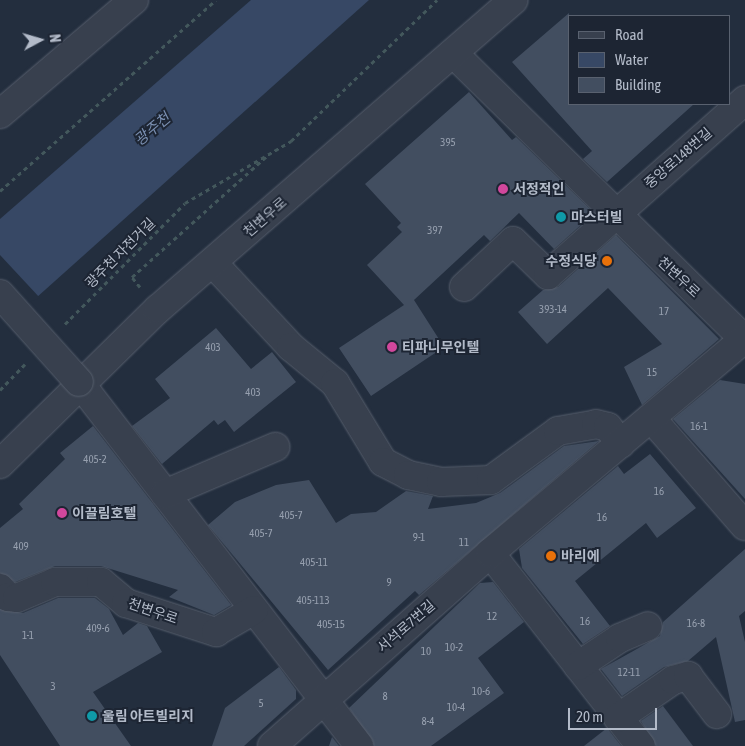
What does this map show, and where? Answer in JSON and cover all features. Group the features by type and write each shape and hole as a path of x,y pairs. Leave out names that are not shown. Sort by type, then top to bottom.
{"street":[{"path":"0,114 134,0"},
{"name":"천변우로","path":"0,464 79,382 213,262 513,0"},
{"name":"천변우로","path":"453,53 612,214 744,340"},
{"name":"중앙로148번길","path":"612,214 744,101"},
{"path":"464,287 513,241 548,275 612,214"},
{"path":"213,262 291,347 335,383 383,462 408,475 441,482 491,480 558,431 596,424 608,427 621,444"},
{"path":"0,294 79,382 359,746"},
{"name":"서석로7번길","path":"272,746 322,698 490,553 744,340"},
{"path":"651,418 745,526"},
{"path":"165,494 275,447"},
{"path":"490,553 641,746"},
{"name":"천변우로","path":"0,588 8,597 17,598 55,582 101,582 126,603 216,632 254,610"},
{"path":"578,666 648,626"},
{"path":"618,718 673,680 688,676 717,714"}],"path":[{"path":"0,191 216,0"},
{"name":"광주천 자전거길","path":"62,327 185,203 291,141 437,0"},
{"name":"광주천 자전거길","path":"132,277 243,180 270,152"},
{"path":"0,390 28,361"}],"water":[{"name":"광주천","path":"251,0 369,0 36,298 0,300 0,219"}],"pier":[{"path":"0,255 40,298 23,304 0,299"}],"building":[{"path":"569,13 568,105 693,105 607,182 583,159 592,151 512,62"},
{"path":"469,92 512,140 516,137 594,213 554,249 519,213 490,241 484,235 414,300 444,347 371,396 339,348 404,305 367,265 402,232 397,227 401,223 365,184"},
{"path":"616,235 719,339 642,405 624,367 662,344 608,288 547,344 518,312 543,290 558,287"},
{"path":"216,328 251,369 272,352 296,382 234,432 225,420 218,425 214,420 162,464 132,426 170,398 155,379"},
{"path":"720,380 745,384 745,499 673,419"},
{"path":"93,426 231,605 214,615 169,597 178,590 101,566 55,566 15,582 0,573 0,528 23,509 19,504 65,459 60,453"},
{"path":"599,441 419,595 415,591 328,670 208,525 235,502 276,485 309,480 336,523 351,514 376,512 406,491 433,496 428,509 476,503 500,493 564,446"},
{"path":"650,454 696,508 657,538 646,523 575,581 610,626 583,644 522,568 519,549 618,466 624,474"},
{"path":"745,549 745,611 739,616 745,642 745,720 735,722 716,637 688,661 664,667 622,696 601,669 660,636 663,622"},
{"path":"493,582 524,622 478,658 504,693 431,746 374,746 349,708 480,583"},
{"path":"58,598 95,598 109,609 123,635 138,623 147,626 162,652 93,692 131,746 60,746 0,655 0,609 23,613"},
{"path":"279,667 296,690 296,699 244,746 212,746 225,708"},
{"path":"663,706 693,746 656,746 641,721"},
{"path":"607,728 621,746 584,746"},
{"path":"332,737 339,746 329,746"}],"place":[{"name":"서정적인","path":"503,189"},
{"name":"마스터빌","path":"561,217"},
{"name":"수정식당","path":"607,261"},
{"name":"티파니무인텔","path":"392,347"},
{"name":"이끌림호텔","path":"62,513"},
{"name":"바리에","path":"551,556"},
{"name":"울림 아트빌리지","path":"92,716"}]}
